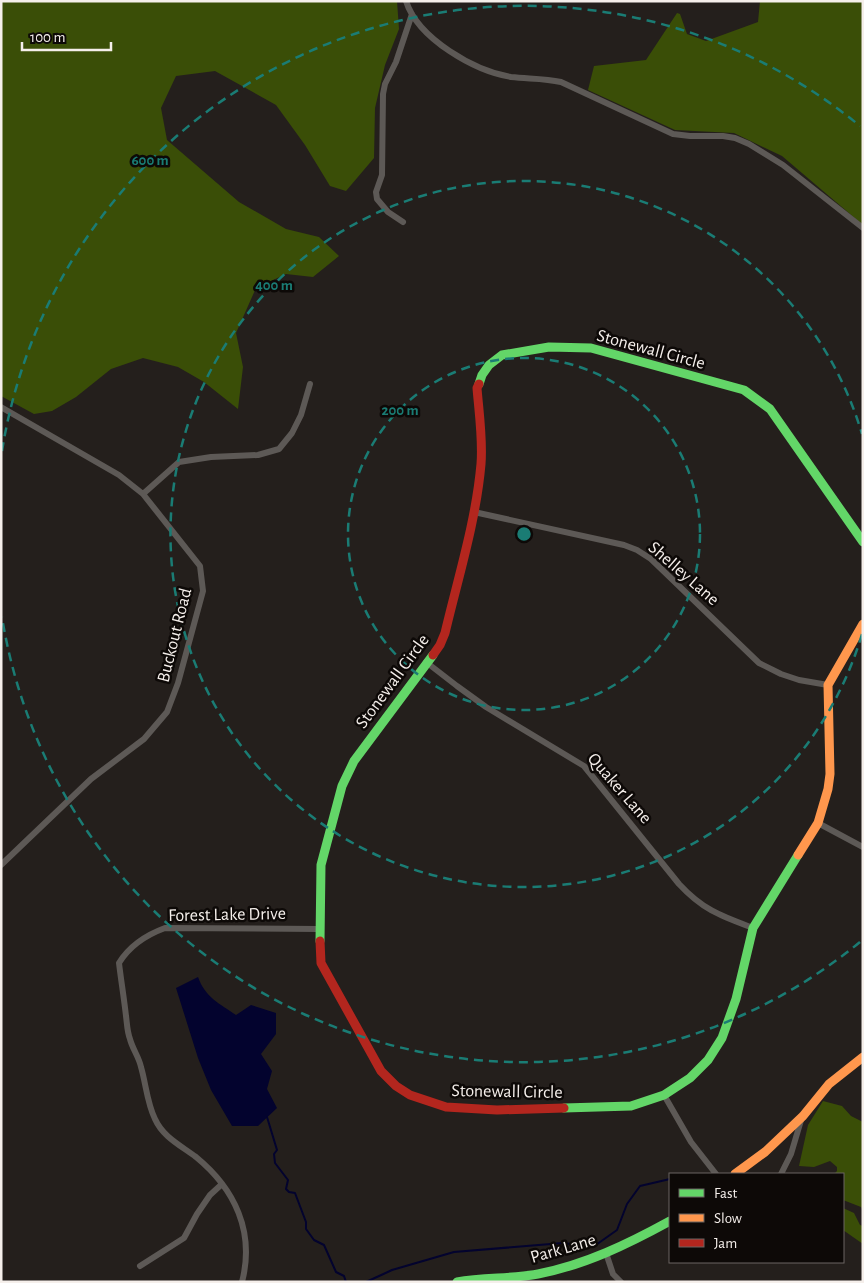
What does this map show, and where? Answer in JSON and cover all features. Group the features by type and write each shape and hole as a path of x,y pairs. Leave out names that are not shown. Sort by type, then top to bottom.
{"street":[{"path":"406,1 418,22 444,48 458,57 486,70 513,77 545,78 561,82 673,134 723,136 742,141 783,165 863,228"},
{"path":"403,222 381,206 376,192 382,175 382,94 396,62 412,14"},
{"name":"Stonewall Circle","path":"828,685 830,774 828,789 818,823 753,928 736,999 722,1038 708,1060 690,1078 664,1095 632,1106 497,1110 446,1108 410,1095 396,1086 381,1071 321,963 319,929 321,865 342,786 354,762 440,645 445,632 474,512 481,464 477,388 482,375 489,365 502,355 525,350 550,347 590,348 744,390 770,409 863,542"},
{"path":"143,494 179,462 211,457 258,456 279,449 292,433 301,415 310,384"},
{"name":"Buckout Road","path":"1,407 120,475 143,494 200,566 203,591 173,698 167,712 152,732 139,744 91,779 1,866"},
{"name":"Shelley Lane","path":"474,512 624,545 637,550 651,559 759,663 781,674 799,680 828,685"},
{"path":"828,685 863,624"},
{"name":"Quaker Lane","path":"426,662 486,707 584,766 691,897 712,912 753,928"},
{"path":"818,823 863,847"},
{"name":"Forest Lake Drive","path":"242,1282 247,1249 239,1212 222,1184 205,1165 160,1130 153,1117 141,1066 130,1039 119,963 126,951 136,943 152,933 166,928 319,929"},
{"path":"736,1173 765,1152 803,1116 829,1084 863,1057"},
{"path":"664,1095 691,1142 715,1173"},
{"path":"782,1173 791,1154 803,1116"},
{"path":"140,1266 184,1238 210,1195 222,1184"},
{"name":"Park Lane","path":"457,1282 514,1278 539,1274 606,1253 669,1222"},
{"path":"606,1253 613,1274 621,1282"}],"green space":[{"path":"1,1 397,1 399,29 385,65 375,108 374,158 346,191 330,186 305,145 276,105 215,71 176,76 161,108 167,140 239,202 286,229 319,237 339,256 313,277 286,274 256,288 236,333 243,367 238,409 204,382 178,367 143,358 111,369 76,397 52,411 34,414 1,396"},
{"path":"760,1 863,1 863,225 782,156 734,133 675,130 588,90 594,66 646,60 677,13 680,14 687,34 706,41 758,22"},
{"path":"823,1101 842,1106 851,1116 863,1122 863,1211 861,1207 844,1200 844,1173 835,1173 837,1167 830,1161 814,1167 799,1166 808,1125"},
{"path":"844,1208 854,1213 860,1225 863,1226 863,1244 844,1231"}],"shaded area":[{"path":"198,977 209,995 236,1015 251,1005 276,1013 276,1034 261,1054 272,1071 267,1089 277,1108 258,1126 232,1126 211,1090 198,1058 176,988"}],"waterway":[{"path":"267,1117 277,1150 274,1154 275,1163 288,1180 286,1189 289,1192 295,1193 306,1222 306,1229 314,1240 324,1245 336,1272 344,1276 346,1282"},
{"path":"366,1282 392,1270 454,1252 563,1243 593,1247 617,1230 627,1204 640,1186 669,1179"}],"traffic: fast":[{"path":"479,384 482,375 489,365 502,355 549,347 591,348 744,390 770,409 863,542"},
{"path":"320,941 321,865 342,786 354,761 433,655"},
{"path":"564,1108 631,1106 664,1095 690,1078 708,1060 722,1038 736,999 753,928 798,855"},
{"path":"457,1282 528,1276 573,1265 606,1253 669,1222"}],"traffic: slow":[{"path":"798,855 818,823 828,789 830,774 828,685 863,624"},
{"path":"736,1173 765,1152 803,1116 829,1084 863,1057"}],"traffic: jam":[{"path":"433,655 445,633 466,549 479,485 481,464 477,388 479,384"},
{"path":"320,941 321,963 381,1071 396,1086 410,1095 446,1107 497,1110 564,1108"}]}
